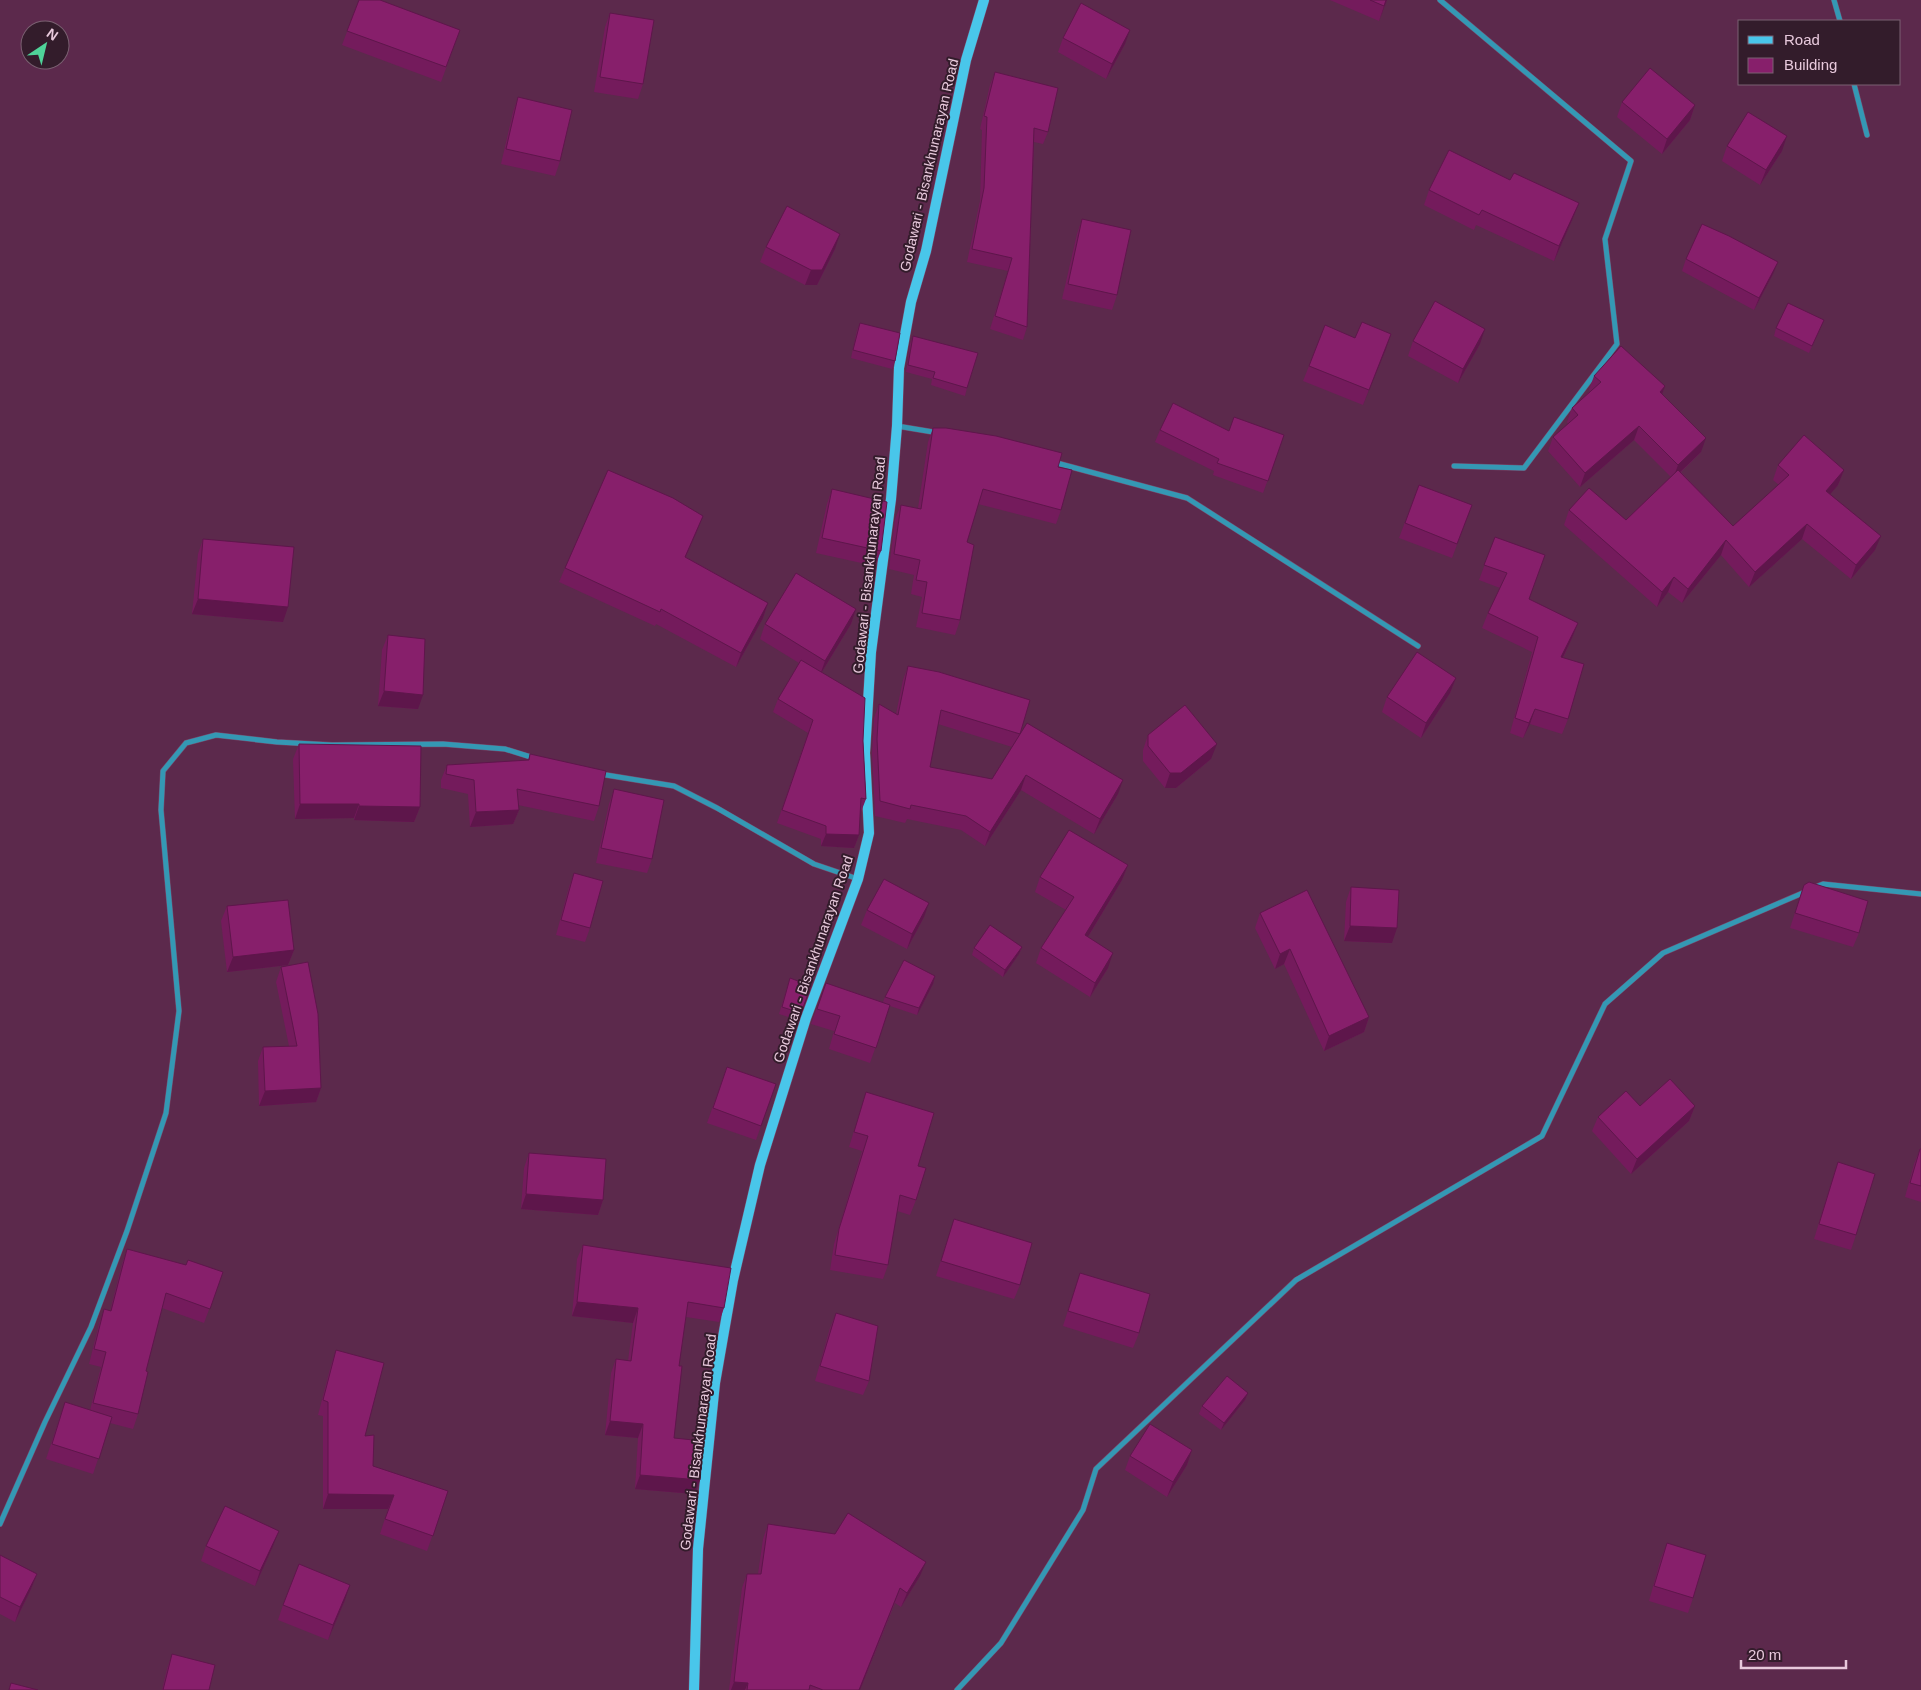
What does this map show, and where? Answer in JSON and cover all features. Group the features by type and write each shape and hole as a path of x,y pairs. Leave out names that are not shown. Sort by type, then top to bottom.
{"street":[{"name":"Godawari - Bisankhunarayan Road","path":"694,1690 698,1549 716,1383 733,1280 760,1165 803,1027 858,879 869,833 865,753 871,652 892,499 899,368 911,302 926,251 966,60 984,0"},
{"path":"1440,0 1631,160 1606,239 1617,344 1524,468 1454,466"},
{"path":"1834,0 1840,20"},
{"path":"1854,85 1867,135"},
{"path":"897,426 944,434"},
{"path":"1047,460 1186,498 1418,646"},
{"path":"0,1524 45,1422 91,1327 127,1231 166,1113 179,1011 161,810 163,771 186,743 216,736 332,745 443,744 505,749 539,760"},
{"path":"591,772 635,781 674,786 717,808 814,864 858,879"},
{"path":"957,1690 1001,1643 1083,1510 1096,1469 1296,1280 1542,1136 1605,1004 1663,953 1823,884 1921,894"}],"building":[{"path":"359,0 380,0 460,30 446,67 347,31"},
{"path":"1370,0 1386,0 1384,6"},
{"path":"1081,3 1130,30 1112,64 1063,38"},
{"path":"610,13 654,20 643,84 600,77"},
{"path":"1650,68 1695,105 1667,139 1622,102"},
{"path":"995,72 1058,88 1048,132 1034,128 1027,327 995,316 1012,258 972,249 984,188 987,117 984,116"},
{"path":"518,97 572,110 560,161 506,149"},
{"path":"1748,112 1787,136 1766,170 1727,146"},
{"path":"1449,150 1510,180 1514,173 1579,203 1559,246 1482,210 1479,215 1429,190"},
{"path":"787,206 840,234 822,270 811,270 766,247"},
{"path":"1082,219 1131,230 1117,295 1068,284"},
{"path":"1702,224 1778,262 1759,298 1686,259"},
{"path":"1435,301 1485,329 1463,369 1413,341"},
{"path":"1788,303 1824,320 1812,346 1776,328"},
{"path":"1362,322 1391,334 1369,390 1309,366 1325,325 1355,338"},
{"path":"860,323 900,333 895,361 853,350"},
{"path":"913,336 978,353 967,388 933,378 935,372 908,365"},
{"path":"1621,346 1665,386 1660,392 1706,438 1678,465 1639,426 1585,473 1553,437 1578,415 1572,408 1601,382 1594,376"},
{"path":"1173,403 1229,431 1234,417 1284,435 1268,481 1217,463 1219,459 1160,430"},
{"path":"933,428 946,428 996,436 1062,453 1058,467 1072,470 1061,510 983,489 967,542 974,545 960,620 922,613 927,582 916,580 920,560 894,554 901,505 921,509"},
{"path":"1804,435 1844,470 1826,491 1881,536 1856,565 1807,524 1755,572 1726,540 1688,589 1674,577 1662,592 1569,510 1589,488 1626,520 1678,470 1733,526 1789,475 1778,465"},
{"path":"608,470 673,498 703,516 685,557 768,603 741,653 661,609 660,612 565,568"},
{"path":"1419,485 1472,505 1457,544 1405,523"},
{"path":"832,489 887,502 881,551 822,538"},
{"path":"1495,537 1545,555 1529,599 1578,623 1561,657 1584,664 1568,719 1535,709 1529,723 1515,718 1538,637 1488,613 1507,573 1484,565"},
{"path":"203,539 294,547 288,607 198,599"},
{"path":"796,573 856,609 825,661 765,624"},
{"path":"388,635 425,639 423,695 384,691"},
{"path":"1417,652 1456,678 1426,723 1387,697"},
{"path":"801,660 865,698 863,741 866,799 861,798 859,835 826,834 826,826 782,810 813,720 778,699"},
{"path":"908,666 939,672 1030,700 1020,734 941,710 930,767 992,779 1027,723 1123,780 1100,819 1026,775 990,832 966,816 911,805 910,809 880,801 877,739 879,704 898,715"},
{"path":"1185,705 1217,744 1181,773 1170,773 1148,746 1148,735"},
{"path":"299,744 421,746 420,807 300,804"},
{"path":"530,754 606,771 599,806 517,789 519,810 476,812 474,780 446,774 447,765 529,760"},
{"path":"614,789 664,800 652,859 601,848"},
{"path":"1069,830 1128,865 1085,935 1113,953 1095,983 1041,948 1074,897 1040,877"},
{"path":"574,873 603,881 590,928 561,920"},
{"path":"884,879 929,903 912,934 867,910"},
{"path":"1809,882 1868,901 1859,933 1795,913 1804,885"},
{"path":"1351,887 1399,890 1397,928 1350,926"},
{"path":"1307,890 1369,1017 1329,1036 1290,949 1280,954 1260,913"},
{"path":"288,900 294,950 233,957 227,906"},
{"path":"990,925 1022,947 1005,970 974,948"},
{"path":"904,960 935,976 919,1008 885,997"},
{"path":"308,962 318,1014 321,1088 265,1091 263,1047 297,1046 281,967"},
{"path":"790,978 811,986 801,1013 782,1007"},
{"path":"826,983 890,1005 876,1048 834,1034 840,1016 817,1009"},
{"path":"727,1067 776,1084 761,1126 713,1108"},
{"path":"1670,1079 1695,1106 1637,1159 1598,1117 1626,1091 1640,1106"},
{"path":"866,1092 934,1113 918,1166 926,1168 916,1200 900,1195 888,1265 835,1255 839,1229 868,1136 854,1132"},
{"path":"1921,1149 1921,1186 1910,1183"},
{"path":"529,1153 606,1159 603,1200 526,1194"},
{"path":"1838,1162 1875,1174 1856,1235 1819,1224"},
{"path":"954,1219 1032,1243 1020,1285 941,1261"},
{"path":"583,1245 731,1268 724,1308 688,1302 679,1366 682,1366 674,1438 703,1441 700,1480 640,1475 643,1424 610,1421 616,1359 631,1361 638,1308 577,1302"},
{"path":"127,1249 186,1265 188,1260 223,1272 210,1309 166,1293 146,1371 148,1372 138,1414 93,1403 106,1352 94,1349 104,1309 111,1311"},
{"path":"1080,1273 1150,1294 1139,1333 1068,1311"},
{"path":"836,1313 878,1326 869,1381 820,1366"},
{"path":"336,1350 384,1363 365,1436 374,1435 373,1466 448,1491 433,1536 385,1519 394,1495 328,1494 328,1402 323,1400"},
{"path":"1227,1376 1248,1393 1224,1423 1202,1406"},
{"path":"65,1402 112,1417 99,1459 52,1444"},
{"path":"1150,1424 1192,1450 1173,1482 1130,1456"},
{"path":"225,1506 279,1531 260,1571 206,1546"},
{"path":"848,1513 926,1562 907,1593 900,1588 859,1690 823,1690 810,1685 809,1690 747,1690 748,1683 734,1682 747,1574 761,1574 768,1524 835,1534"},
{"path":"1667,1543 1706,1555 1693,1598 1654,1586"},
{"path":"0,1555 37,1574 20,1607 0,1597"},
{"path":"299,1564 350,1585 333,1625 283,1605"},
{"path":"172,1654 215,1665 209,1690 163,1690"},
{"path":"11,1683 38,1690 9,1690"}]}
